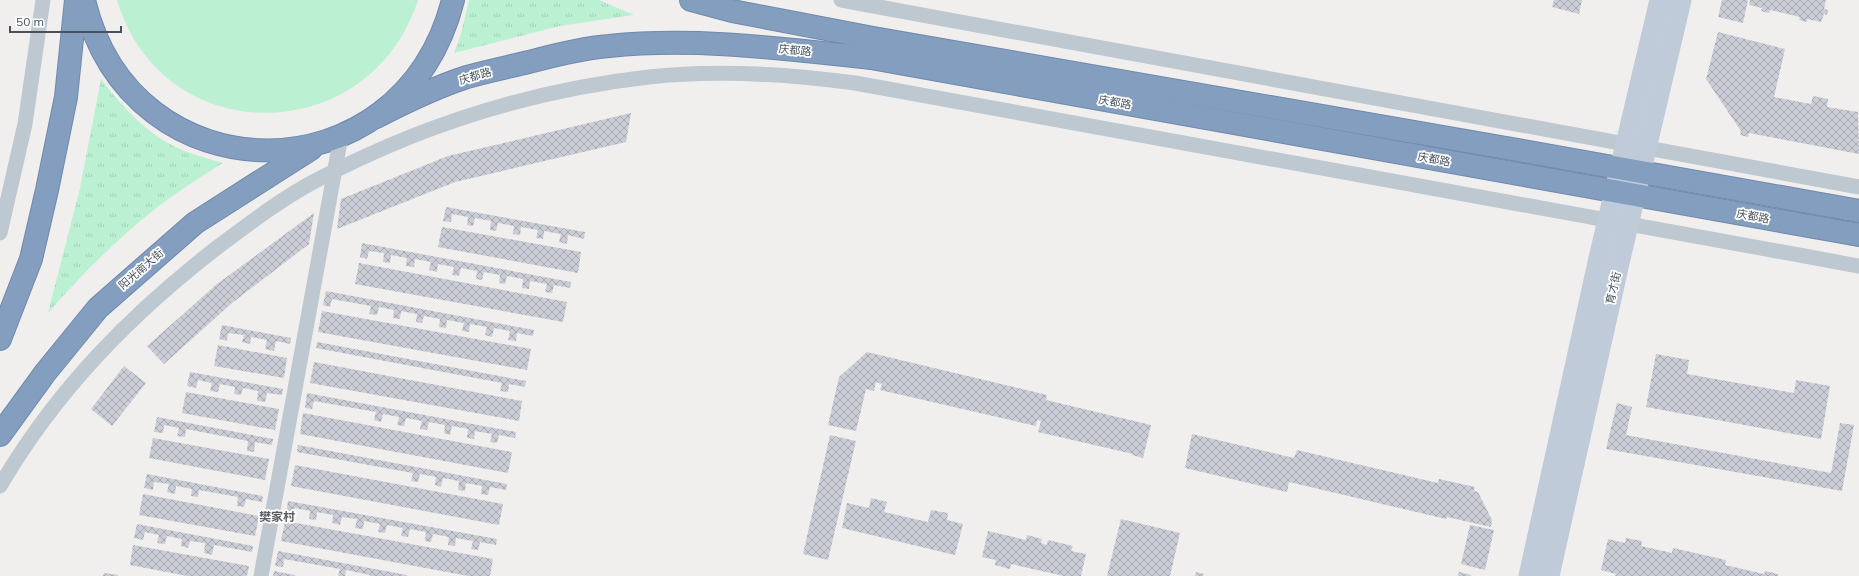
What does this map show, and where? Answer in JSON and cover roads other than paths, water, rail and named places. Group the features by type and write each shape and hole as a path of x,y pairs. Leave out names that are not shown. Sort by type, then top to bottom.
{"highway":[{"path":"0,339 31,259 47,190 66,96 76,0"},
{"path":"84,0 95,36 116,72 144,104 178,128 197,137 237,148 279,150 320,144 341,136 376,117 407,90 432,56 441,38 453,0"},
{"name":"庆都路","path":"691,0 746,14 866,36 1859,211"},
{"name":"庆都路","path":"376,117 467,77 581,50 609,46 662,43 722,43 871,58 1859,235"},
{"name":"阳光南大街","path":"0,435 45,373 81,328 98,308 137,272 195,223 320,144"}],"street":[{"path":"0,233 25,124 43,0"},
{"path":"841,0 1859,187"},
{"name":"育才街","path":"1636,147 1660,0"},
{"name":"育才街","path":"1529,576 1636,147 1681,0"},
{"path":"0,486 32,436 95,357 151,301 182,274 284,200 335,172 456,120 481,111 582,87 651,77 770,74 820,78 928,95 1618,223 1859,266"},
{"path":"261,576 341,136"},
{"name":"育才街","path":"1549,576 1618,223"}],"district":[{"name":"樊家村","path":"277,517"}]}
